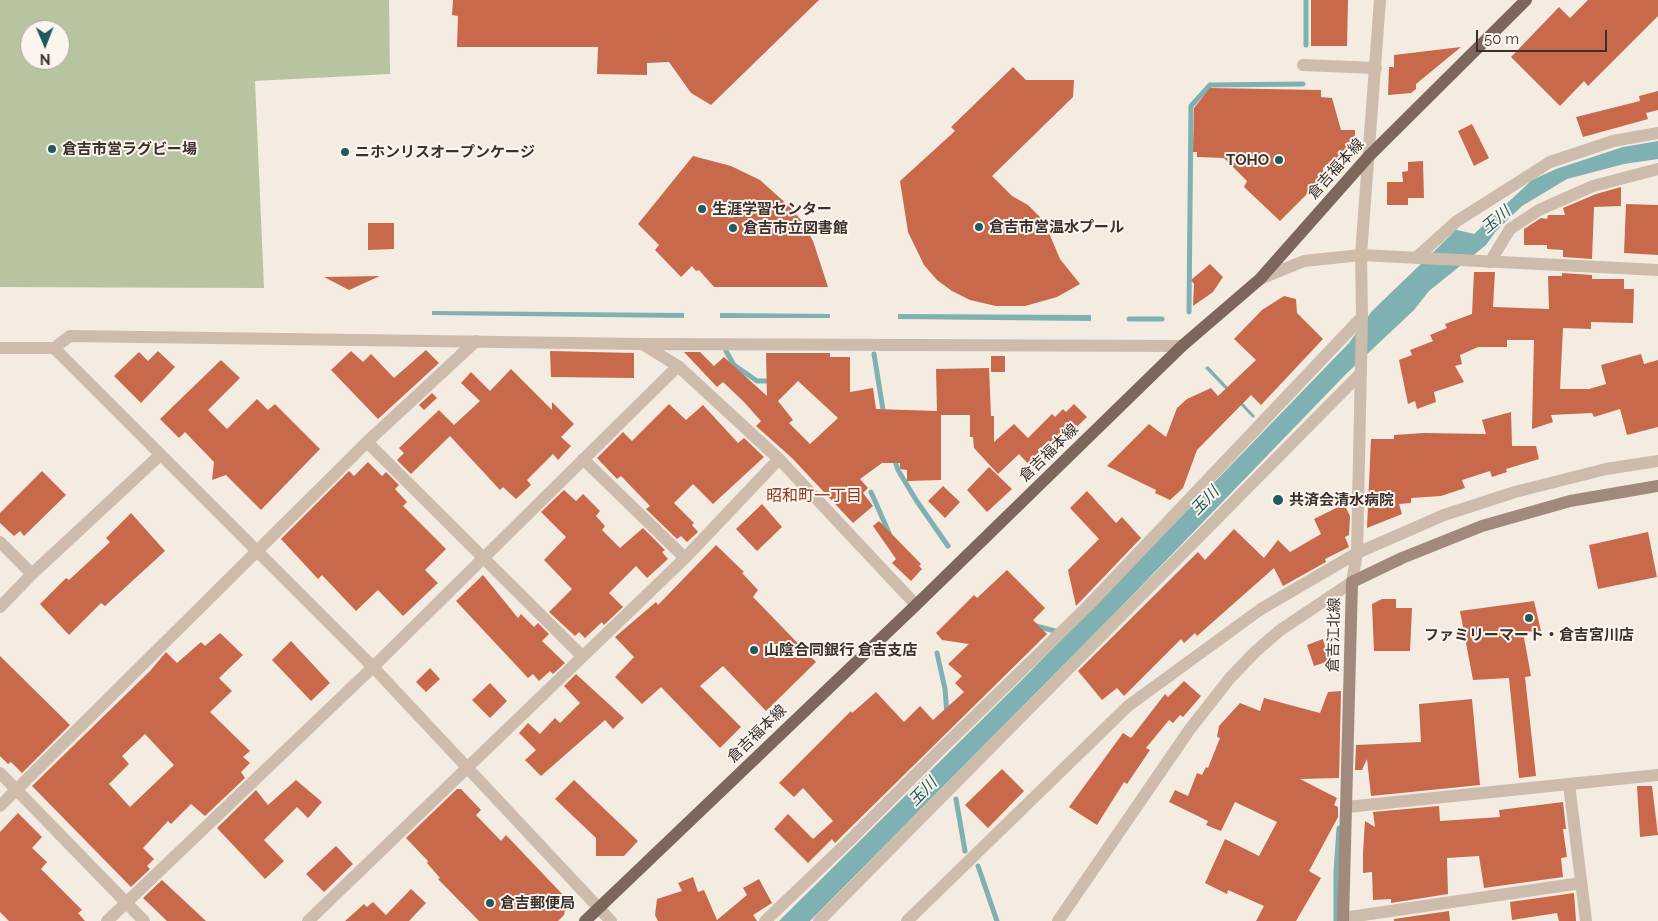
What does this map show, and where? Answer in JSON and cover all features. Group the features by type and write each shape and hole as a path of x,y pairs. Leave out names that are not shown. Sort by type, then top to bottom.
{"main road":[{"name":"倉吉福本線","path":"585,921 916,605 1182,346 1260,279 1368,157 1526,0"},
{"name":"倉吉江北線","path":"1343,919 1352,582 1402,558 1482,526 1570,501 1658,486"}],"street":[{"path":"1058,921 1190,729 1230,678 1254,652 1279,631 1352,582 1357,553 1362,319 1361,255 1380,0"},
{"path":"1303,65 1376,68"},
{"path":"1420,257 1457,221 1550,162 1613,141 1658,133"},
{"path":"1484,261 1510,228 1539,210 1593,186 1658,168"},
{"path":"1260,279 1304,261 1361,255 1658,270"},
{"path":"765,921 851,840 938,751 1082,613 1362,319"},
{"path":"0,348 54,348 70,336 642,344 1182,346"},
{"path":"0,806 367,442 476,341"},
{"path":"642,344 678,366 779,459 916,605"},
{"path":"54,348 159,456 372,667 611,921"},
{"path":"107,921 372,667 678,366"},
{"path":"819,921 1361,370"},
{"path":"367,442 582,656"},
{"path":"0,607 32,574 159,456"},
{"path":"308,921 684,558 779,459"},
{"path":"583,460 684,558"},
{"path":"907,921 1128,706 1261,609 1357,553 1444,515 1515,492 1606,469 1658,461"},
{"path":"0,542 32,574"},
{"path":"0,773 144,921"},
{"path":"1347,807 1658,775"},
{"path":"1569,784 1586,921"},
{"path":"1343,919 1581,883"}],"green space":[{"path":"0,0 389,0 390,74 255,81 264,288 0,287"}],"water":[{"name":"玉川","path":"1658,141 1658,159 1624,164 1567,179 1522,206 1496,231 1486,245 1429,291 1414,310 1347,373 1121,607 810,921 779,921 1023,679 1147,552 1349,343 1372,311 1451,235 1453,229 1474,234 1532,180 1556,169 1623,147"},
{"path":"432,311 684,313 684,318 432,315"},
{"path":"720,313 830,314 830,318 720,318"},
{"path":"898,314 1091,315 1091,321 898,319"},
{"path":"1208,366 1255,416 1253,418 1205,368"}],"building":[{"path":"453,0 819,0 711,105 691,93 669,62 647,63 647,75 597,74 598,47 457,47 458,16 452,15"},
{"path":"1311,0 1348,0 1347,46 1311,46"},
{"path":"1588,0 1658,0 1658,16 1588,86 1584,81 1560,106 1511,57 1559,7 1570,18"},
{"path":"1461,47 1416,84 1416,89 1411,93 1388,95 1389,67 1394,67 1394,55"},
{"path":"1013,67 1026,80 1074,80 1073,97 992,176 1012,196 1028,205 1044,221 1060,259 1080,284 1057,297 1025,306 996,306 970,300 952,291 937,280 924,265 908,232 900,181 955,131 951,127"},
{"path":"1210,88 1321,90 1321,97 1332,98 1341,130 1355,130 1355,144 1323,168 1323,178 1280,221 1244,187 1247,181 1224,158 1197,157 1197,152 1193,152 1194,108"},
{"path":"1658,91 1658,110 1646,113 1648,119 1583,137 1576,117 1640,101 1639,96"},
{"path":"1472,124 1489,158 1474,166 1458,131"},
{"path":"693,156 731,166 760,180 790,207 801,220 813,241 828,287 714,287 699,270 696,271 692,266 681,277 655,250 659,245 638,224"},
{"path":"1423,161 1424,198 1408,198 1408,205 1387,205 1387,182 1403,182 1402,172 1408,171 1408,162"},
{"path":"1621,187 1621,206 1594,207 1592,259 1563,257 1563,250 1547,249 1547,245 1524,245 1524,229 1541,218 1547,219 1548,215 1565,215 1563,208 1596,194"},
{"path":"1626,204 1658,205 1658,255 1624,253"},
{"path":"368,223 394,223 394,249 368,250"},
{"path":"1210,264 1223,277 1213,292 1193,306 1194,284 1191,280"},
{"path":"1474,272 1495,272 1493,307 1549,309 1548,276 1562,276 1562,273 1592,275 1592,279 1624,279 1624,289 1634,289 1633,323 1591,322 1591,329 1563,328 1560,389 1589,389 1606,384 1601,365 1641,354 1644,364 1658,360 1658,427 1627,435 1620,409 1594,417 1592,413 1551,415 1553,422 1532,429 1534,340 1507,340 1507,347 1478,347 1460,355 1462,364 1455,366 1464,382 1434,392 1436,402 1417,409 1415,401 1408,404 1399,360 1412,355 1410,350 1433,341 1430,335 1447,328 1445,324 1472,314"},
{"path":"380,276 349,290 324,277"},
{"path":"1284,296 1296,299 1297,313 1323,339 1261,405 1251,395 1197,450 1183,488 1170,500 1155,493 1156,490 1107,466 1149,424 1166,437 1177,408 1187,399 1211,388 1218,396 1256,360 1234,339 1262,310"},
{"path":"426,350 439,363 378,419 331,370 351,351 363,362 371,354 394,378"},
{"path":"158,351 175,367 141,403 114,376 139,352 148,361"},
{"path":"550,351 634,353 634,378 551,377"},
{"path":"684,352 700,352 714,366 724,357 767,396 766,353 830,353 830,357 850,357 850,392 873,388 876,409 937,411 936,369 989,368 991,416 994,416 994,442 1014,424 1028,438 1052,414 1055,417 1063,409 1066,412 1074,404 1087,417 1033,469 1019,454 998,474 974,448 973,437 970,437 970,415 941,415 941,480 907,481 907,470 900,469 900,463 882,463 860,479 868,488 863,493 873,506 853,523 792,458 756,426 761,421 744,402 723,382 717,387","holes":["798,381 838,418 810,444 789,423 793,420 778,401"]},
{"path":"991,356 1005,356 1005,372 991,372"},
{"path":"221,360 240,378 208,410 227,429 257,399 268,410 275,404 320,449 261,510 226,475 212,480 214,462 185,432 179,438 160,419"},
{"path":"511,369 552,410 552,402 574,424 561,437 571,446 558,460 553,454 527,480 531,485 516,499 503,487 500,490 450,436 411,474 397,460 404,453 399,448 439,410 454,425 480,401 461,383 471,372 490,391"},
{"path":"432,393 437,398 424,410 419,405"},
{"path":"669,404 686,420 703,405 738,443 744,438 764,457 713,504 693,484 674,503 694,523 692,525 698,532 687,542 681,536 677,539 646,509 650,506 621,476 617,479 597,458 623,432 632,441"},
{"path":"1511,412 1512,446 1536,446 1539,459 1506,469 1507,472 1492,477 1490,471 1462,480 1465,488 1441,496 1411,498 1411,503 1399,504 1402,514 1367,528 1371,439 1394,439 1394,435 1424,433 1486,434 1482,420"},
{"path":"368,462 382,476 386,472 399,485 395,489 407,502 403,506 446,549 425,570 438,583 403,616 378,590 356,611 322,575 318,579 281,539 349,471 354,476"},
{"path":"989,467 1012,489 987,512 967,490"},
{"path":"42,471 66,495 24,536 20,531 14,536 0,523 0,513"},
{"path":"943,486 960,502 945,518 928,501"},
{"path":"564,490 576,501 583,494 600,511 596,516 605,526 602,530 620,548 643,528 665,550 662,552 668,559 647,578 636,566 609,593 623,607 604,625 602,622 585,638 579,632 575,636 549,612 572,589 544,560 566,537 541,512"},
{"path":"1087,491 1116,523 1122,517 1141,538 1076,606 1068,570 1099,539 1070,508"},
{"path":"762,504 782,527 757,551 736,529"},
{"path":"1344,504 1350,516 1349,535 1345,537 1349,547 1325,559 1326,562 1283,586 1274,568 1197,636 1195,633 1184,643 1181,639 1124,696 1117,688 1102,700 1078,671 1198,552 1205,560 1234,529 1264,558 1278,540 1290,552 1321,534 1314,519"},
{"path":"131,513 165,551 105,606 101,603 69,635 40,604 66,578 69,580 110,542 106,538"},
{"path":"879,521 921,564 919,566 922,569 911,581 892,563 896,559 873,526"},
{"path":"1648,532 1657,577 1598,589 1589,545"},
{"path":"716,545 744,572 742,573 758,590 753,597 816,662 766,711 723,666 700,686 741,727 720,748 661,687 642,704 615,677 634,657 615,637 656,602 658,605"},
{"path":"1007,570 1045,608 1033,620 1047,634 835,843 832,839 808,863 774,829 788,814 813,839 833,821 803,788 794,797 779,783 851,711 852,713 876,692 904,722 920,706 933,720 964,692 955,683 962,676 948,664 969,644 942,640 936,633 974,595 977,598"},
{"path":"483,575 518,618 521,614 534,627 538,623 549,634 542,641 565,663 553,674 550,671 539,681 533,674 528,678 456,601"},
{"path":"1382,599 1396,599 1396,608 1412,608 1410,651 1374,651 1372,604"},
{"path":"1534,601 1541,631 1523,632 1531,676 1525,677 1536,776 1519,778 1509,678 1473,680 1460,611"},
{"path":"220,633 243,655 219,678 232,691 210,712 250,751 243,757 250,763 241,772 245,778 205,816 191,804 171,824 168,821 143,848 154,859 147,866 150,869 131,887 32,786 150,671 166,652 177,663 201,642 205,646","holes":["145,734 174,765 130,807 109,784 129,764 122,756"]},
{"path":"1323,639 1329,661 1314,666 1307,645"},
{"path":"291,641 330,683 311,701 272,660"},
{"path":"0,656 70,725 22,773 11,762 8,764 0,756"},
{"path":"430,668 440,679 426,692 416,682"},
{"path":"576,674 624,718 613,729 605,720 541,776 525,760 536,750 519,733 528,723 540,734 555,718 560,723 580,703 564,686"},
{"path":"1184,681 1201,696 1183,717 1180,715 1173,723 1169,720 1146,748 1150,750 1127,784 1124,782 1097,825 1069,807 1123,733 1131,738 1165,694 1168,697"},
{"path":"490,683 507,701 490,718 472,700"},
{"path":"1341,691 1339,778 1300,779 1337,798 1334,805 1338,807 1338,817 1309,871 1321,878 1296,921 1256,921 1264,906 1228,890 1227,894 1205,883 1225,839 1259,856 1277,822 1235,802 1221,831 1206,825 1208,821 1169,802 1175,790 1188,796 1197,773 1202,775 1206,767 1208,768 1220,738 1217,737 1219,726 1240,703 1260,711 1264,698 1320,713 1328,692"},
{"path":"1472,699 1480,785 1371,796 1367,759 1362,770 1355,770 1356,745 1421,742 1419,704"},
{"path":"1002,769 1024,791 988,828 965,805"},
{"path":"296,780 322,802 308,818 297,807 264,840 284,861 265,879 217,828 256,790 268,805"},
{"path":"574,780 638,841 624,856 596,856 596,838 555,799"},
{"path":"1637,786 1652,786 1658,835 1640,837"},
{"path":"457,789 461,789 481,810 476,815 501,841 506,835 564,896 564,915 558,921 479,921 438,879 440,878 427,863 428,861 406,838"},
{"path":"1563,802 1566,829 1563,829 1567,857 1561,858 1563,877 1484,888 1479,856 1447,858 1448,894 1391,903 1391,899 1373,900 1372,872 1363,873 1363,853 1365,821 1375,827 1373,812 1439,806 1440,821 1500,817 1499,810"},
{"path":"18,813 42,837 32,848 47,862 41,869 82,910 78,913 85,921 9,921 0,912 0,832"},
{"path":"336,846 353,864 324,892 306,874"},
{"path":"693,877 698,892 704,890 717,920 747,895 743,888 759,879 772,903 753,915 757,921 658,921 655,915 657,899 682,891 678,883"},
{"path":"162,880 206,921 167,921 143,898"},
{"path":"411,889 426,903 409,921 345,921 364,904 367,907 373,902 386,915"},
{"path":"1574,893 1576,921 1559,921 1557,913 1512,920 1510,902"},
{"path":"1449,911 1450,921 1394,921 1394,919"}],"waterway":[{"path":"1306,0 1306,45"},
{"path":"1189,312 1191,106 1210,85 1303,84"},
{"path":"1129,319 1162,319"},
{"path":"726,351 734,365 757,381 772,381"},
{"path":"874,354 884,416"},
{"path":"894,458 898,470 916,500 948,546"},
{"path":"871,492 889,533"},
{"path":"1036,626 1055,631"},
{"path":"937,653 945,689 947,714"},
{"path":"956,799 965,851"},
{"path":"1336,921 1336,872 1339,828"},
{"path":"978,866 997,921"}],"place":[{"name":"倉吉市営ラグビー場","path":"52,149"},
{"name":"ニホンリスオープンケージ","path":"345,152"},
{"name":"TOHO","path":"1279,160"},
{"name":"生涯学習センター","path":"702,209"},
{"name":"倉吉市営温水プール","path":"979,227"},
{"name":"倉吉市立図書館","path":"733,228"},
{"name":"共済会清水病院","path":"1278,500"},
{"name":"ファミリーマート・倉吉宮川店","path":"1529,618"},
{"name":"山陰合同銀行 倉吉支店","path":"754,650"},
{"name":"倉吉郵便局","path":"490,903"}],"district":[{"name":"昭和町一丁目","path":"814,496"}]}
